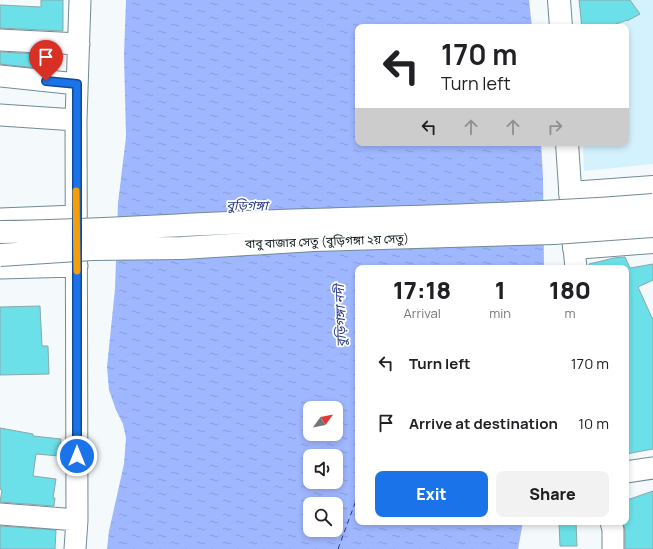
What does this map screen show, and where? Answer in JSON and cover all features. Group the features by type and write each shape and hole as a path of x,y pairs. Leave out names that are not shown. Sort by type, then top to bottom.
{"highway":[{"path":"559,0 561,24"},
{"path":"567,146 575,258 653,242"},
{"path":"570,193 653,187"},
{"name":"বাবু বাজার সেতু (বুড়িগঙ্গা ২য় সেতু)","path":"0,232 277,221 431,217 653,205"},
{"name":"বাবু বাজার সেতু (বুড়িগঙ্গা ২য় সেতু)","path":"0,255 92,250 182,248 314,240 554,234 653,226"}],"street":[{"path":"75,549 77,520 76,120 80,0"},
{"path":"0,40 78,44"},
{"path":"0,76 77,84"},
{"path":"0,114 76,120"},
{"path":"0,219 76,216"},
{"path":"0,268 77,266"},
{"path":"629,472 653,468"},
{"path":"0,514 77,520"},
{"path":"612,525 613,549"}],"shaded area":[{"path":"580,0 653,0 653,164 584,171 583,146 629,146 629,24 580,24"}],"water":[{"name":"বুড়িগঙ্গা","path":"126,0 529,0 532,24 355,24 355,146 541,146 544,265 355,265 355,525 522,525 518,549 107,549 109,531 124,464 126,438 123,424 109,390 107,367 115,289 118,203 126,137 124,55"}],"building":[{"path":"41,0 63,0 63,31 0,28 0,5 41,7"},
{"path":"579,0 630,0 640,14 627,21 616,24 582,24"},
{"path":"0,52 38,54 37,68 0,64"},
{"path":"625,257 629,265 589,265 589,264"},
{"path":"653,264 653,280 638,287 653,320 653,449 629,453 629,266 630,268"},
{"path":"40,306 42,346 48,346 49,374 0,375 0,307"},
{"path":"0,428 33,434 33,436 61,439 59,456 36,454 33,476 56,479 53,498 55,498 54,506 0,502 2,490 0,489"},
{"path":"653,491 653,549 625,549 624,525 629,525 629,499"},
{"path":"559,525 576,525 577,546 560,546"},
{"path":"0,526 56,530 55,549 0,549"}],"ferry route":[{"path":"338,549 355,503"}],"slow traffic":[{"path":"76,191 77,271"}],"route":[{"path":"46,81 77,84 77,456"}],"water label":[{"name":"বুড়িগঙ্গা নদী","path":"340,316"}]}
